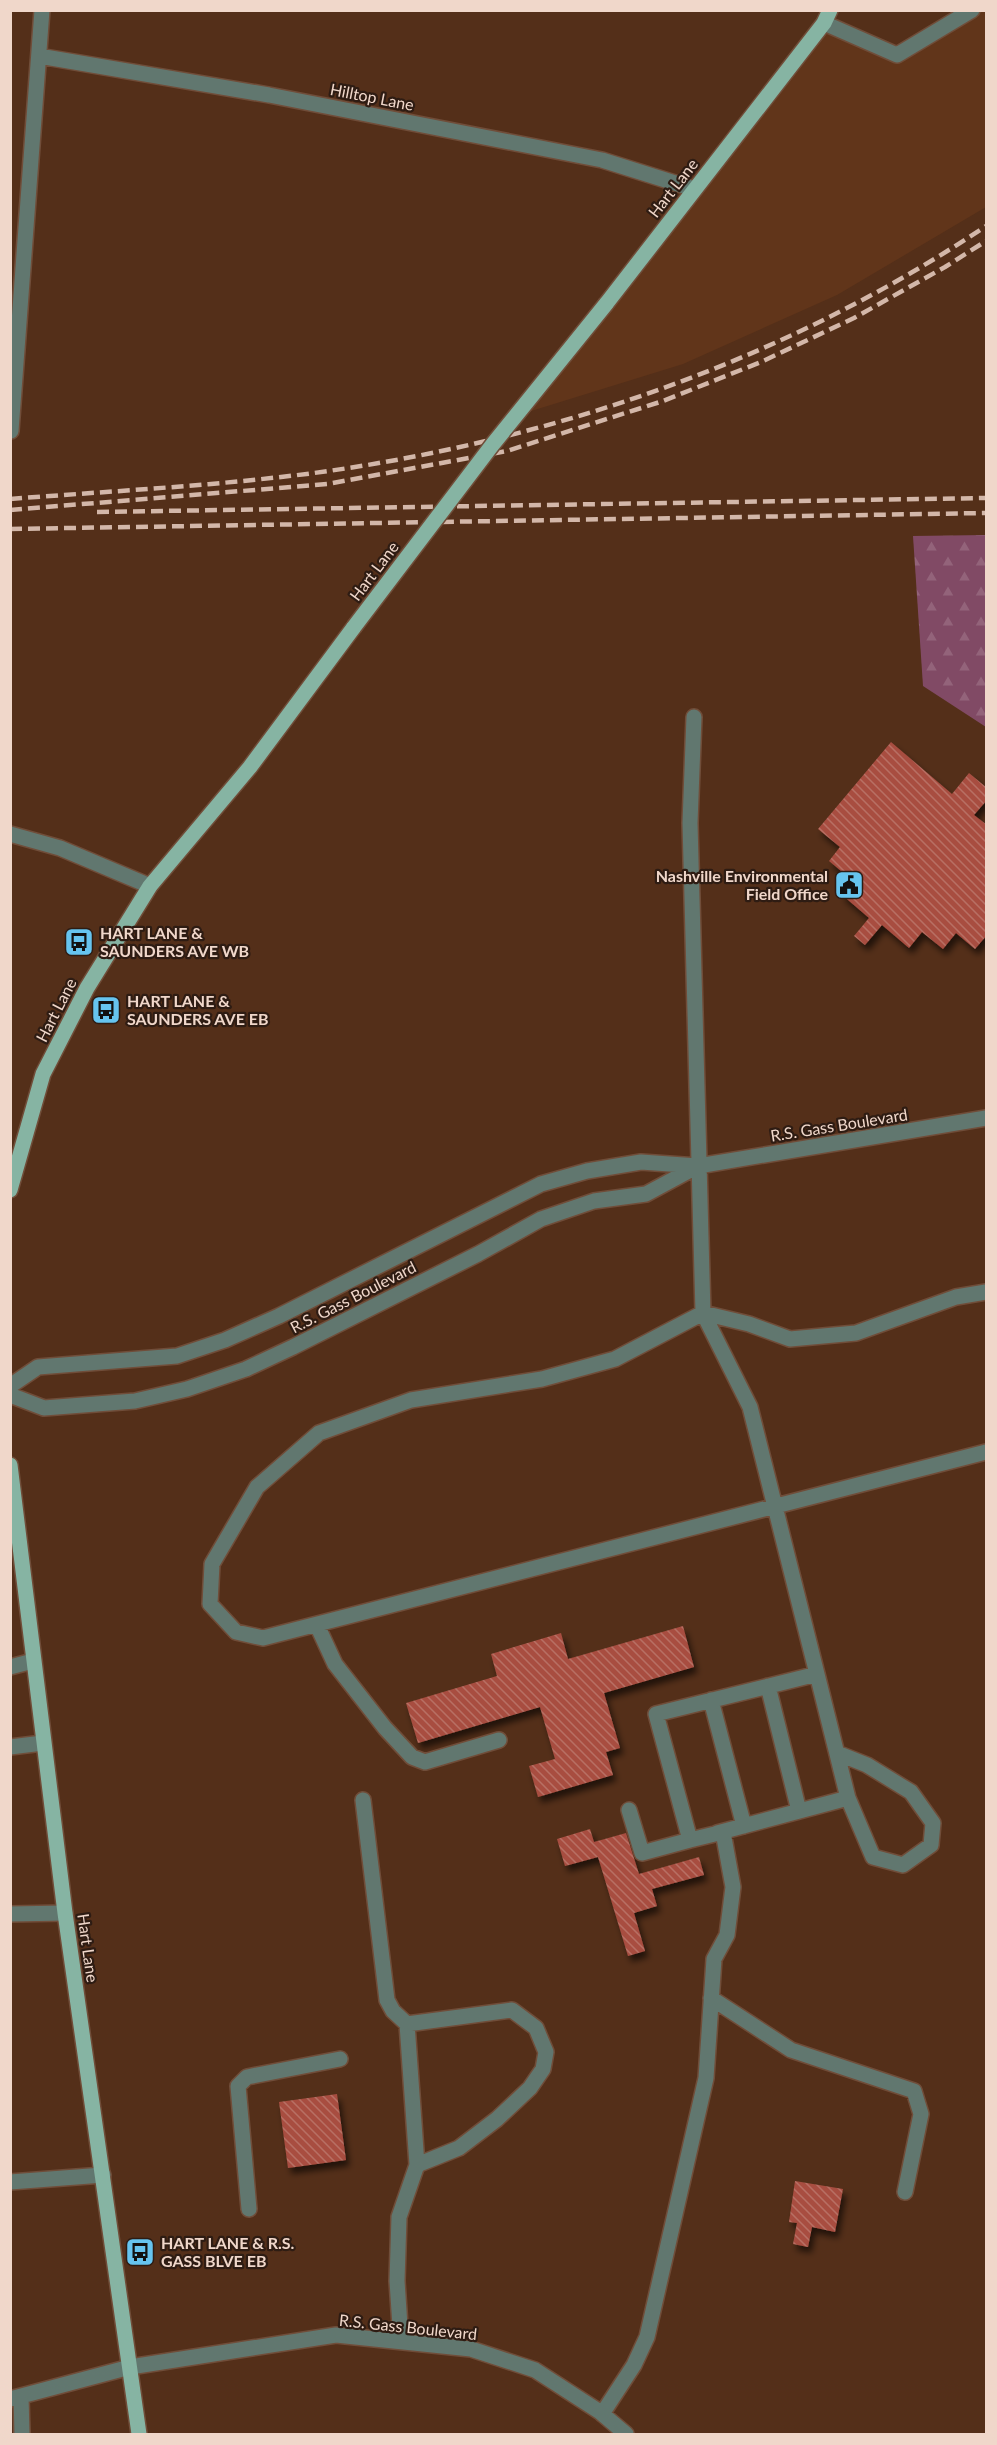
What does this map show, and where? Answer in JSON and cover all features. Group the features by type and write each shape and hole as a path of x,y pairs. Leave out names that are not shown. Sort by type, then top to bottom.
{"main road":[{"name":"Hart Lane","path":"10,1190 43,1074 87,988 150,886 250,767 493,444 606,304 827,17"},
{"name":"Hart Lane","path":"10,1465 65,1913 139,2434"}],"street":[{"path":"10,431 42,10"},
{"path":"827,17 897,55 972,10"},
{"name":"Hilltop Lane","path":"39,56 269,95 602,160 694,189"},
{"path":"694,717 690,823 703,1313 750,1407 848,1798 873,1857 903,1865 931,1845 933,1823 911,1792 867,1765 837,1754"},
{"path":"10,834 60,848 150,886"},
{"name":"R.S. Gass Boulevard","path":"10,1386 38,1367 177,1356 225,1340 279,1316 541,1184 587,1171 641,1162 698,1166 987,1118"},
{"name":"R.S. Gass Boulevard","path":"10,1395 44,1408 135,1401 187,1389 246,1369 293,1347 478,1254 541,1219 594,1201 646,1194 698,1166"},
{"path":"986,1455 776,1505 263,1638 236,1632 210,1604 212,1564 257,1487 319,1433 411,1400 542,1379 615,1359 703,1313 749,1324 790,1339 856,1333 956,1297 987,1292"},
{"path":"317,1625 335,1664 385,1728 412,1757 425,1762 499,1740"},
{"path":"10,1667 33,1661"},
{"path":"690,1840 656,1714 817,1674"},
{"path":"768,1686 799,1811"},
{"path":"711,1700 744,1826"},
{"path":"10,1747 43,1743"},
{"path":"629,1810 642,1853 848,1798"},
{"path":"363,1800 387,2000 393,2011 407,2025 417,2165 399,2217 397,2281 400,2341"},
{"path":"602,2414 634,2365 647,2337 706,2078 714,1959 727,1935 733,1887 723,1832 717,1833"},
{"path":"10,1914 65,1913"},
{"path":"711,1998 791,2050 914,2091 921,2115 905,2192"},
{"path":"407,2025 512,2010 537,2028 546,2052 543,2069 530,2088 497,2119 459,2148 417,2165"},
{"path":"249,2209 238,2086 247,2077 340,2059"},
{"path":"10,2182 103,2175"},
{"name":"R.S. Gass Boulevard","path":"16,2397 130,2367 336,2335 471,2349 535,2370 602,2414 626,2434"},
{"path":"16,2397 22,2434"}],"shaded area":[{"path":"972,11 986,11 986,207 837,295 683,364 515,416 824,23 897,55"}],"green space":[{"path":"986,535 986,727 923,686 913,536"}],"building":[{"path":"891,742 952,794 969,773 987,788 987,800 974,815 987,825 987,935 975,949 956,933 943,949 922,932 909,948 882,925 865,945 854,936 869,918 841,894 852,880 829,861 840,847 818,829"},
{"path":"683,1626 694,1667 604,1693 620,1748 606,1752 613,1775 538,1797 529,1766 555,1759 540,1707 418,1743 406,1703 497,1676 491,1654 561,1633 568,1659"},
{"path":"590,1829 594,1842 626,1833 639,1874 699,1857 704,1875 652,1889 657,1906 634,1913 645,1951 628,1956 598,1857 565,1866 557,1839"},
{"path":"337,2094 346,2160 288,2168 279,2102"},
{"path":"795,2181 843,2189 835,2232 812,2227 808,2247 793,2244 797,2223 789,2222"}],"railway":[{"path":"10,499 200,485 314,473 403,459 491,440 578,416 664,388 748,355 830,317 909,274 986,226"},
{"path":"10,510 327,484 507,451 663,401 761,362 854,318 986,241"},
{"path":"97,512 986,498"},
{"path":"10,529 986,513"}],"place":[{"name":"Nashville Environmental Field Office","path":"849,885"},
{"name":"HART LANE & SAUNDERS AVE WB","path":"79,942"},
{"name":"HART LANE & SAUNDERS AVE EB","path":"106,1010"},
{"name":"HART LANE & R.S. GASS BLVE EB","path":"140,2252"}]}
